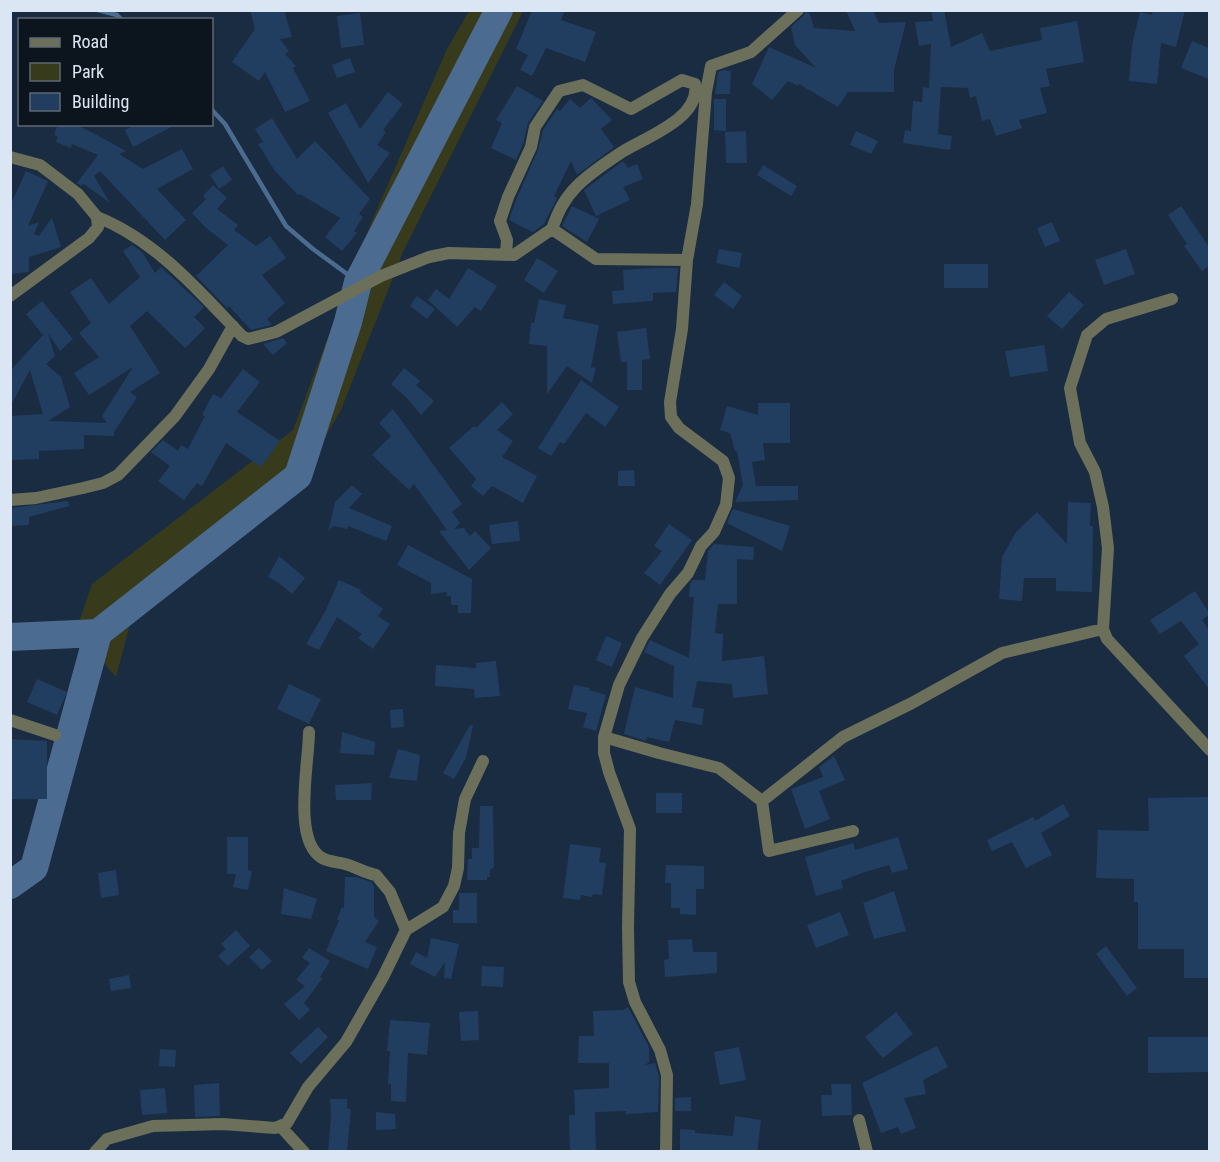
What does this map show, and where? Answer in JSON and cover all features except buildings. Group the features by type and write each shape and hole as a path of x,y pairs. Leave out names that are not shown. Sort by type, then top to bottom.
{"street":[{"path":"666,1152 667,1075 660,1050 635,1002 629,982 630,829 609,772 604,753 604,737 620,684 642,638 670,594 688,573 701,546 714,532 726,505 729,478 723,462 679,428 671,417 670,402 682,329 687,260 698,204 706,92 711,66 751,52 798,10"},
{"path":"10,157 40,165 78,194 97,217 133,235 168,262 248,339 276,332 381,276 429,257 449,253 506,255 514,255 552,229 560,206 578,184 623,152 673,123 689,109 697,95 694,84 682,80 631,109 583,85 559,91 536,127 531,147 508,197 500,221 507,240 506,255"},
{"path":"10,296 89,238 98,227 97,217"},
{"path":"552,229 596,259 687,260"},
{"path":"1172,299 1106,319 1087,335 1070,388 1080,443 1095,472 1103,507 1108,548 1103,629 1107,639 1209,750"},
{"path":"10,500 36,498 83,488 118,476 175,416 209,369 233,327"},
{"path":"762,801 843,737 912,703 1002,653 1103,629"},
{"path":"10,720 55,735"},
{"path":"309,732 309,755 304,782 307,839 317,854 324,859 376,875 390,892 406,930"},
{"path":"604,737 719,768 762,801 769,851 853,831"},
{"path":"95,1152 107,1139 153,1126 223,1124 276,1128 287,1123 309,1087 345,1042 406,930 443,907 454,886 458,868 465,799 483,761"},
{"path":"859,1120 867,1152"},
{"path":"281,1127 304,1152"}],"green space":[{"path":"469,11 523,11 403,252 341,410 289,499 133,613 116,677 76,631 92,584 293,430 371,223 447,49"}],"waterway":[{"path":"98,10 120,18"},
{"path":"10,885 34,868 98,633 298,476 348,322 358,282 499,10"},
{"path":"213,111 225,124 286,226 358,282"},
{"path":"10,637 98,633"}]}
